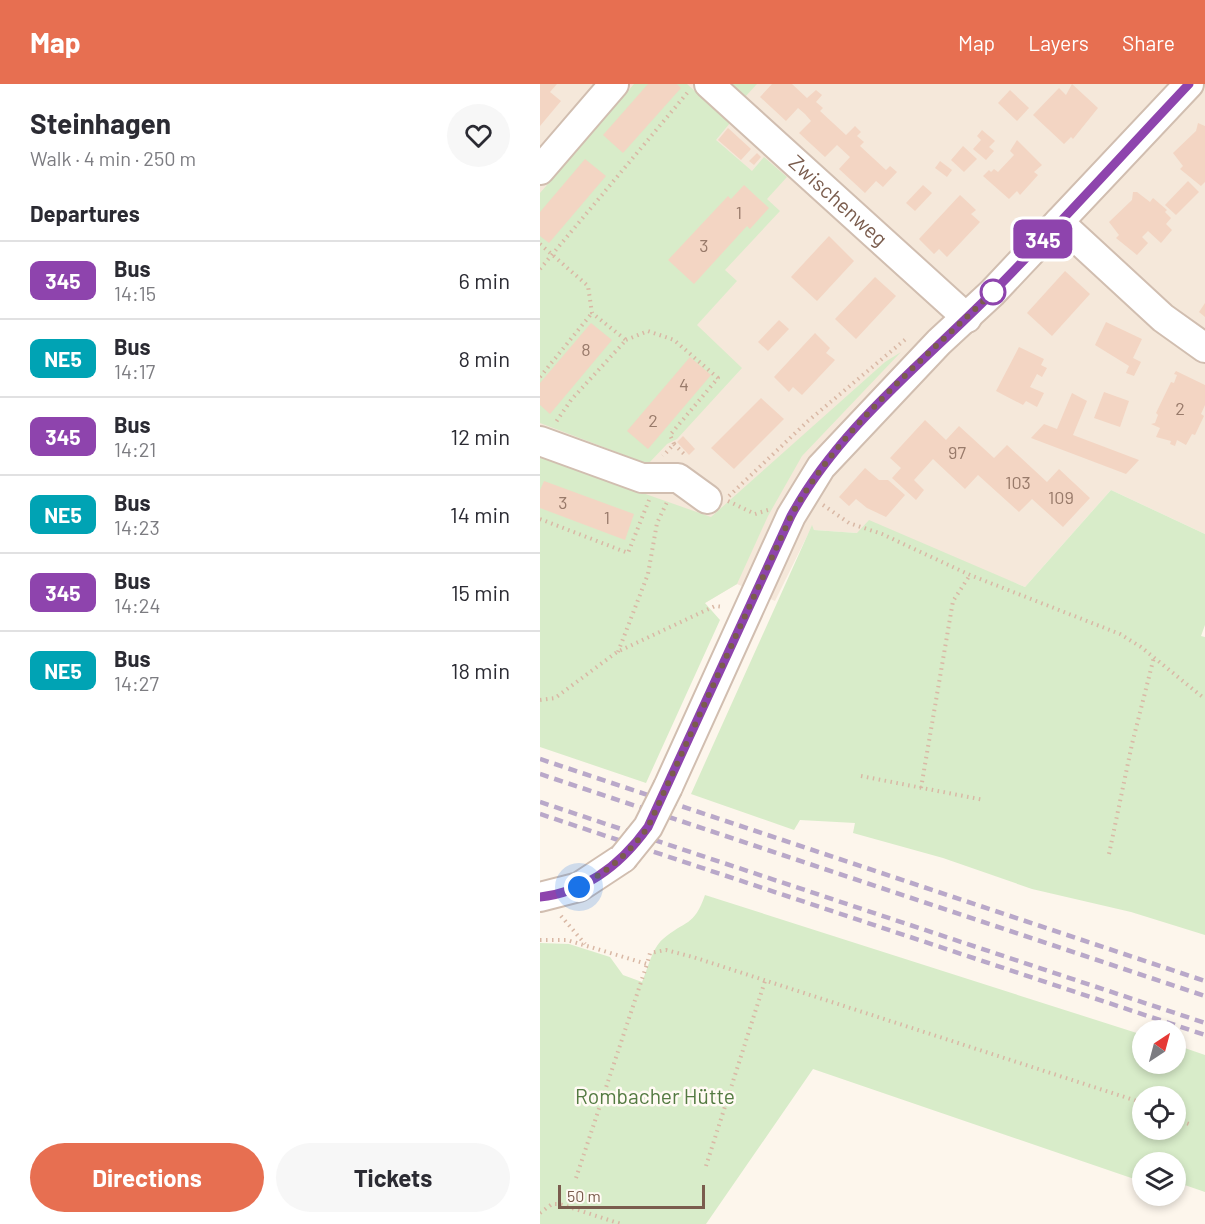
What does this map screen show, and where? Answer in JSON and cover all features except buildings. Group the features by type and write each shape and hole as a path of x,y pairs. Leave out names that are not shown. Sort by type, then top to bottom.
{"street":[{"name":"Zwischenweg","path":"709,84 967,318"},
{"path":"549,905 605,872 623,858 648,827 791,516 821,467 939,342 967,318 1189,84"},
{"path":"540,170 607,86"},
{"path":"1059,222 1163,318 1205,348"},
{"path":"541,441 659,478 716,499"}],"path":[{"path":"540,268 694,84"},
{"path":"540,244 588,286 592,313 626,340"},
{"path":"540,377 592,313"},
{"path":"540,519 628,553 674,444 670,435 718,378 674,340 648,331 626,340 572,400 541,441"},
{"path":"716,499 913,333"},
{"path":"617,652 648,574 657,523 659,478"},
{"path":"820,504 849,523 882,534 970,575 1120,634 1154,657 1205,699"},
{"path":"735,505 755,514"},
{"path":"921,788 953,601 970,575"},
{"path":"540,700 555,698 617,652 715,606 748,611"},
{"path":"1109,854 1132,744 1154,657"},
{"path":"861,776 984,800"},
{"path":"549,905 585,945"},
{"path":"540,940 567,940 647,964"},
{"path":"576,1178 650,954 666,951 1132,1099"},
{"path":"706,1166 765,981"},
{"path":"540,1213 542,1207 560,1204 621,1224"}],"shaded area":[{"path":"540,84 1205,84 1205,534 1111,490 1025,587 968,564 857,533 814,530 812,526 775,601 737,584 705,603 540,547"}],"green space":[{"path":"634,84 687,84 730,123 716,140 752,171 764,157 787,177 767,199 780,211 725,270 737,281 697,325 742,368 677,439 667,444 648,464 540,423 540,193"},
{"path":"731,84 757,84 745,97"},
{"path":"901,352 802,456 768,516 737,584 705,603 720,620 646,783 540,747 540,457 711,517 885,362"},
{"path":"1111,490 1205,534 1205,625 1201,636 1205,637 1205,935 1131,912 1032,889 943,858 853,833 855,823 800,820 794,830 691,794 812,525 814,530 857,533 869,520 1025,587"},
{"name":"Rombacher Hütte","path":"705,895 1132,1031 1132,1074 1186,1074 1186,1048 1205,1055 1205,1192 1186,1185 1186,1152 1132,1152 1132,1178 813,1069 706,1224 540,1224 540,943 569,944 610,957 623,975 642,982 659,943 697,913"}],"railway":[{"path":"540,759 1205,981"},
{"path":"540,774 1205,996"},
{"path":"540,802 1205,1023"},
{"path":"540,814 1205,1035"}],"bus line":[{"name":"345","path":"540,897 579,887 605,872 623,858 648,827 791,516 821,467 939,342 992,293 1189,84"}],"route":[{"path":"579,887 623,858 648,827 791,516 821,467 939,342 993,292"}]}
